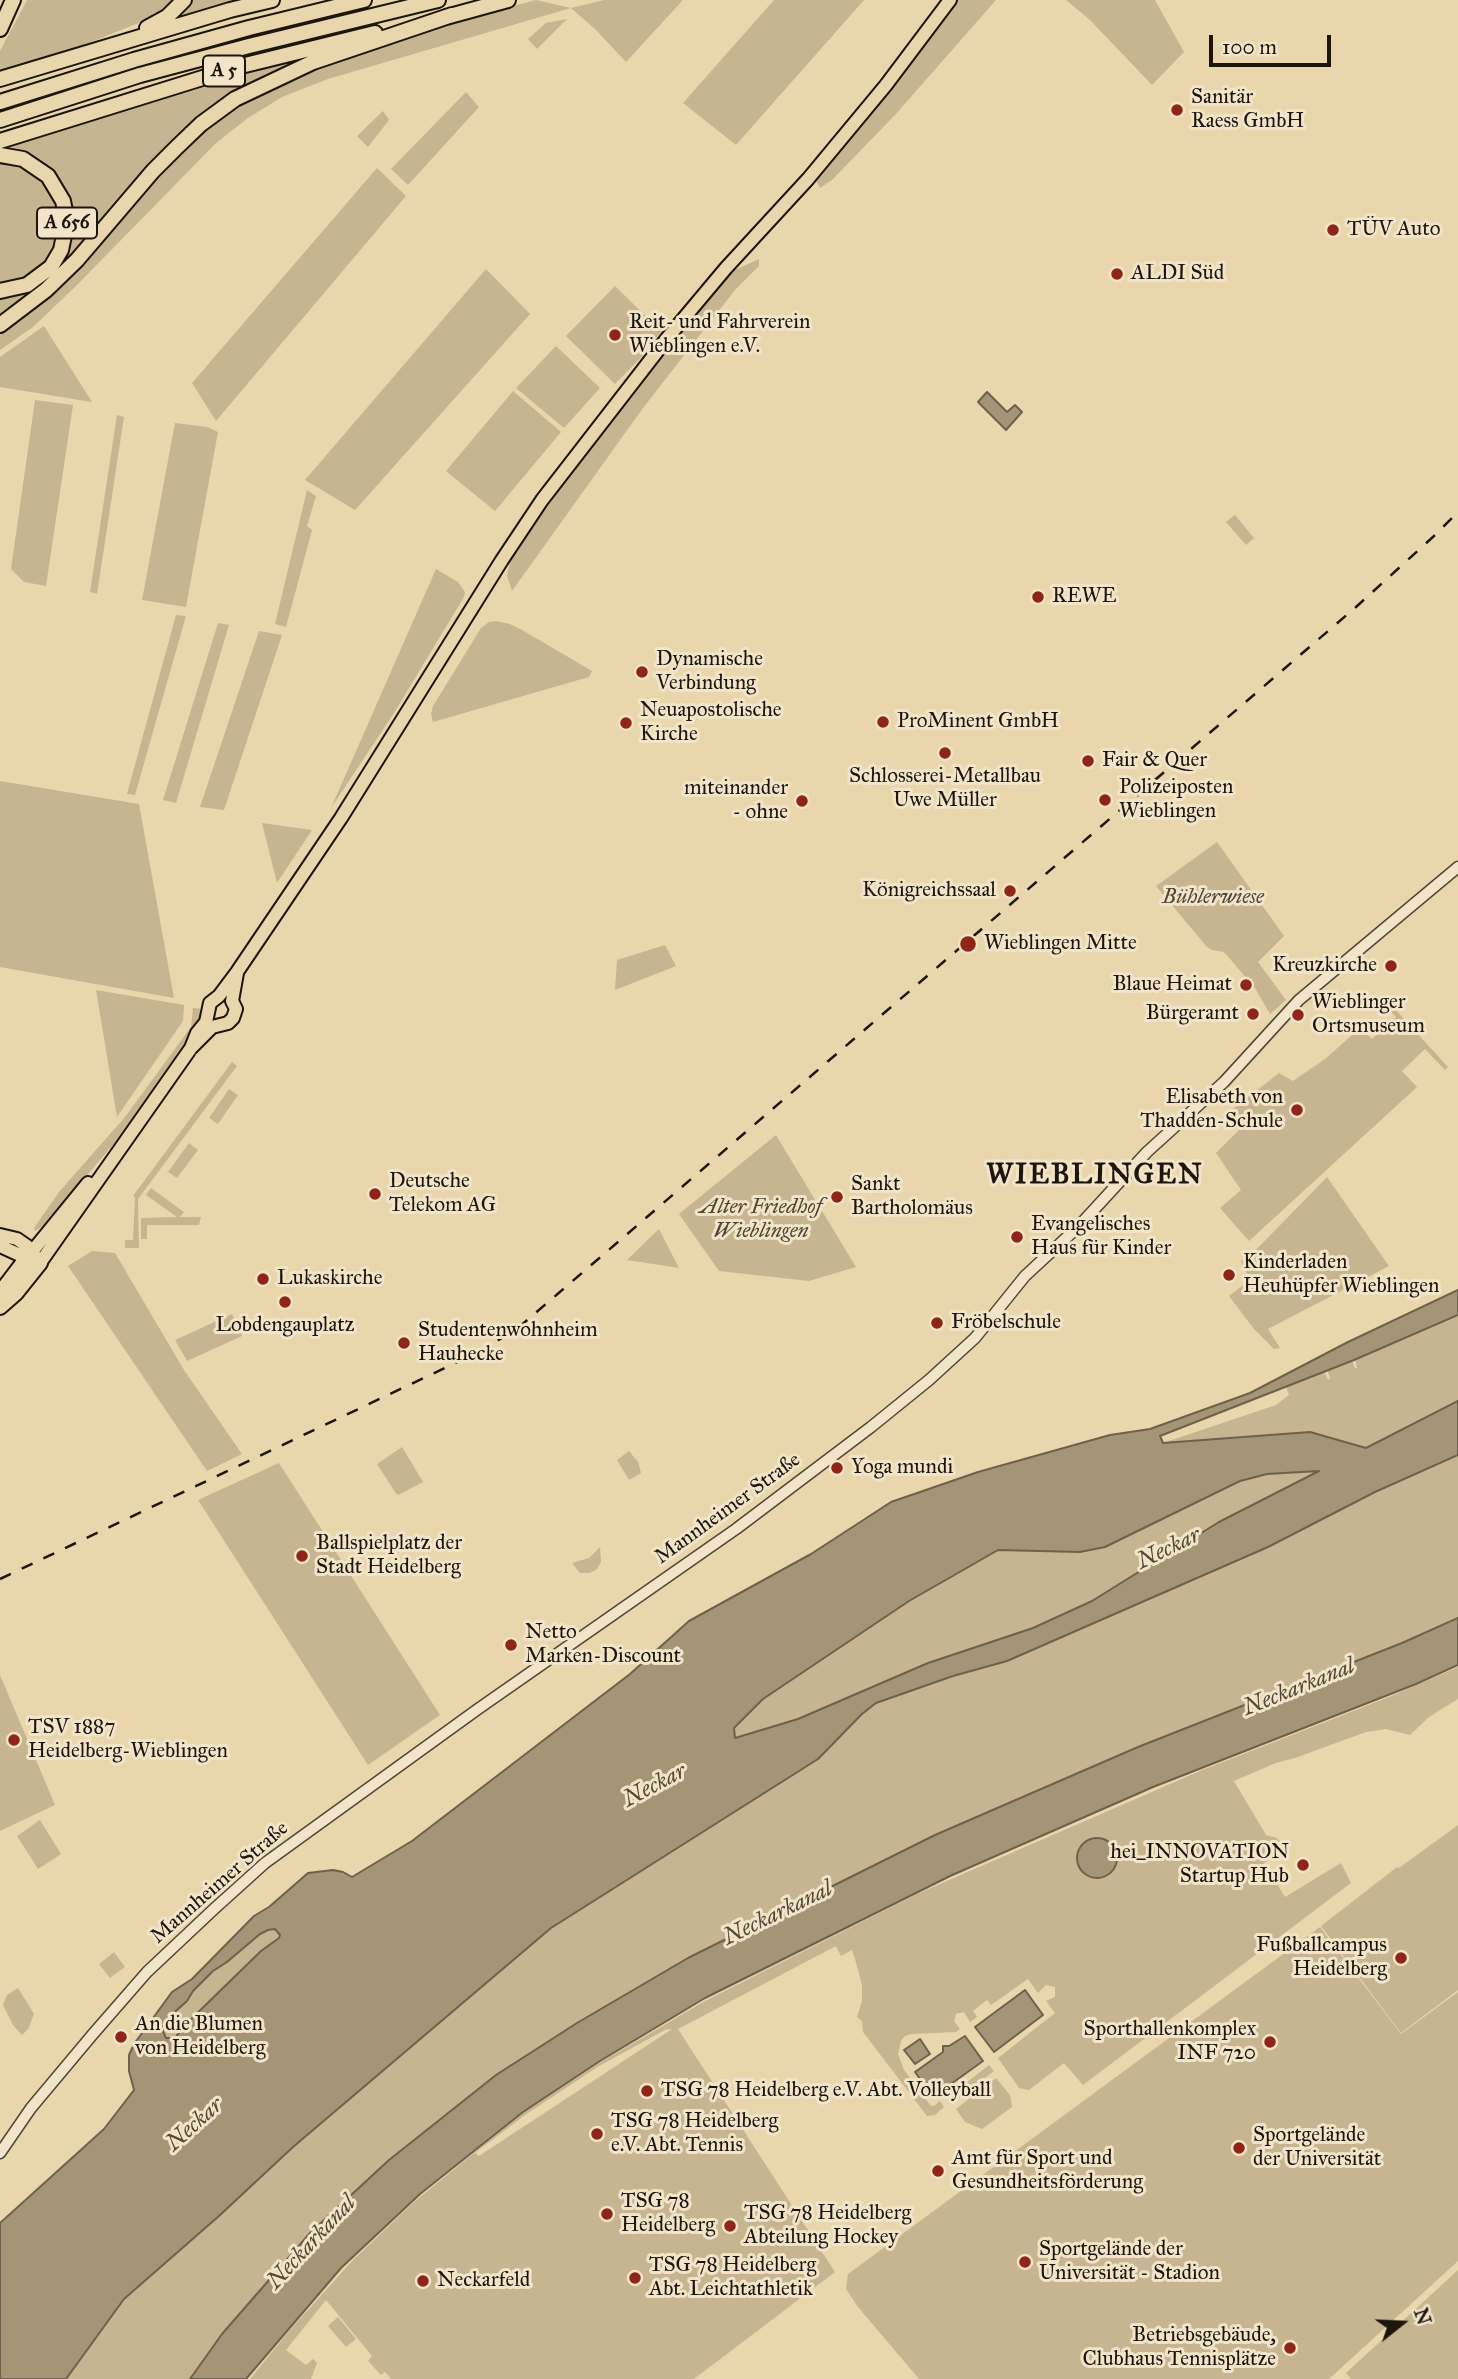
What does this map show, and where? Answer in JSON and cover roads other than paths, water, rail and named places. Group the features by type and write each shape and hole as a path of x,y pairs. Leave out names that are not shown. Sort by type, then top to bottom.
{"highway":[{"path":"1,26 13,0"},
{"path":"1,26 19,0"},
{"path":"99,49 159,22 175,11 184,0"},
{"path":"0,79 230,10 272,0"},
{"name":"A 5","path":"0,102 134,60 364,0"},
{"name":"A 5","path":"0,120 177,65 438,0"},
{"name":"A 5","path":"0,141 240,66 508,0"},
{"name":"A 5","path":"0,325 46,290 77,260 153,171 201,124 235,99 313,62 453,15"},
{"name":"A 656","path":"0,155 23,159 48,176 63,201 67,221 65,241 51,267 27,285 0,291"},
{"path":"0,1293 33,1258"},
{"path":"0,1307 16,1293 33,1258"}],"main road":[{"path":"33,1258 139,1121 191,1048 209,1014 210,1003 219,996 237,972 341,818 542,500 669,336 726,268 817,169 886,85 950,0"},
{"path":"232,1001 237,972"},
{"path":"191,1048 212,1027 228,1023 235,1015 236,1009 232,1001 219,996"},
{"path":"209,1014 213,1021 220,1024"},
{"path":"33,1258 61,1217 139,1121"},
{"path":"1,1243 37,1234 61,1217"},
{"path":"16,1239 33,1258"},
{"path":"1,1243 33,1258"},
{"path":"1,1243 13,1278"}],"street":[{"name":"Mannheimer Straße","path":"0,2153 30,2108 147,1972 265,1863 478,1709 736,1529 929,1380 975,1338 1025,1276 1078,1227 1147,1152 1224,1083 1299,1000 1458,867"}],"water":[{"path":"987,392 1007,412 1015,405 1022,412 1006,430 978,402"},
{"name":"Neckar","path":"1458,1290 1458,1315 1354,1360 1160,1436 1163,1443 1310,1432 1366,1448 1458,1401 1458,1455 1375,1492 1268,1547 1007,1661 953,1676 876,1703 818,1759 551,1928 293,2147 124,2299 66,2379 0,2379 0,2223 104,2129 134,2090 129,2071 129,2055 172,1992 192,1979 254,1916 269,1907 308,1873 333,1870 352,1877 412,1841 630,1674 689,1621 811,1554 891,1502 978,1472 1110,1435 1150,1429 1250,1393 1348,1342","holes":["1319,1471 1219,1522 1092,1601 1033,1628 928,1663 798,1719 735,1738 734,1728 763,1699 909,1601 998,1550 1080,1552 1105,1547 1240,1481 1267,1474","275,1929 280,1935 279,1938 261,1951 175,2038 166,2038 162,2029 168,2018 187,2001 193,1991 213,1971 260,1934"]},
{"name":"Neckarkanal","path":"1458,1618 1458,1665 1153,1787 950,1876 705,1998 600,2061 523,2112 420,2194 341,2268 246,2379 190,2379 222,2334 310,2233 389,2160 496,2075 577,2023 688,1958 935,1835 1138,1747 1402,1643"},
{"path":"1097,1838 1105,1839 1111,1844 1116,1850 1116,1866 1111,1872 1105,1877 1097,1878 1089,1877 1083,1872 1078,1866 1077,1858 1078,1850 1083,1844 1089,1839"},
{"path":"1025,1990 1043,2015 994,2052 975,2027"},
{"path":"965,2036 983,2061 933,2097 915,2072 943,2052 943,2046 949,2046"},
{"path":"920,2039 930,2054 915,2064 904,2050"}],"railway":[{"path":"0,1579 449,1366 518,1328 1356,607 1458,512"}],"place":[{"name":"Sanitär Raess GmbH","path":"1177,110"},
{"name":"TÜV Auto","path":"1333,230"},
{"name":"ALDI Süd","path":"1117,274"},
{"name":"Reit- und Fahrverein Wieblingen e.V.","path":"615,335"},
{"name":"REWE","path":"1038,597"},
{"name":"Dynamische Verbindung","path":"642,672"},
{"name":"ProMinent GmbH","path":"883,722"},
{"name":"Neuapostolische Kirche","path":"626,723"},
{"name":"Schlosserei-Metallbau Uwe Müller","path":"945,753"},
{"name":"Fair & Quer","path":"1088,761"},
{"name":"Polizeiposten Wieblingen","path":"1105,800"},
{"name":"miteinander - ohne","path":"802,801"},
{"name":"Königreichssaal","path":"1010,891"},
{"name":"Wieblingen Mitte","path":"968,944"},
{"name":"Kreuzkirche","path":"1391,966"},
{"name":"Blaue Heimat","path":"1246,985"},
{"name":"Bürgeramt","path":"1253,1014"},
{"name":"Wieblinger Ortsmuseum","path":"1298,1015"},
{"name":"Elisabeth von Thadden-Schule","path":"1297,1110"},
{"name":"Deutsche Telekom AG","path":"375,1194"},
{"name":"Sankt Bartholomäus","path":"837,1197"},
{"name":"Evangelisches Haus für Kinder","path":"1017,1237"},
{"name":"Kinderladen Heuhüpfer Wieblingen","path":"1229,1275"},
{"name":"Lukaskirche","path":"263,1279"},
{"name":"Lobdengauplatz","path":"285,1302"},
{"name":"Fröbelschule","path":"937,1323"},
{"name":"Studentenwohnheim Hauhecke","path":"404,1343"},
{"name":"Yoga mundi","path":"837,1468"},
{"name":"Ballspielplatz der Stadt Heidelberg","path":"302,1556"},
{"name":"Netto Marken-Discount","path":"511,1645"},
{"name":"TSV 1887 Heidelberg-Wieblingen","path":"14,1740"},
{"name":"hei_INNOVATION Startup Hub","path":"1303,1865"},
{"name":"Fußballcampus Heidelberg","path":"1401,1958"},
{"name":"An die Blumen von Heidelberg","path":"121,2037"},
{"name":"Sporthallenkomplex INF 720","path":"1270,2042"},
{"name":"TSG 78 Heidelberg e.V. Abt. Volleyball","path":"647,2091"},
{"name":"TSG 78 Heidelberg e.V. Abt. Tennis","path":"597,2134"},
{"name":"Sportgelände der Universität","path":"1239,2148"},
{"name":"Amt für Sport und Gesundheitsförderung","path":"938,2171"},
{"name":"TSG 78 Heidelberg","path":"607,2214"},
{"name":"TSG 78 Heidelberg Abteilung Hockey","path":"730,2226"},
{"name":"Sportgelände der Universität - Stadion","path":"1025,2262"},
{"name":"TSG 78 Heidelberg Abt. Leichtathletik","path":"635,2278"},
{"name":"Neckarfeld","path":"423,2281"},
{"name":"Betriebsgebäude, Clubhaus Tennisplätze","path":"1290,2348"}],"district":[{"name":"WIEBLINGEN","path":"1095,1176"}],"park label":[{"name":"Bühlerwiese","path":"1213,898"},
{"name":"Alter Friedhof Wieblingen","path":"761,1220"}]}
